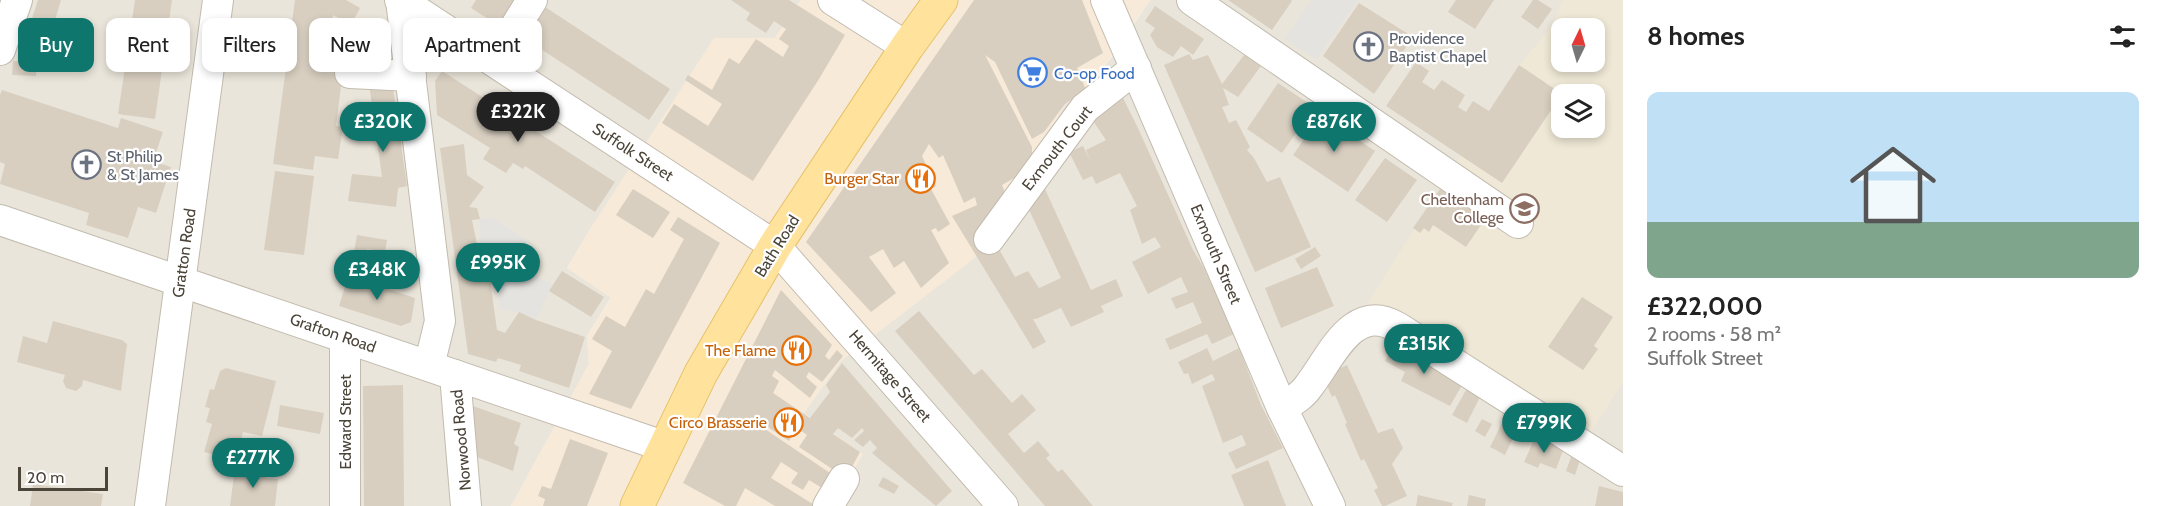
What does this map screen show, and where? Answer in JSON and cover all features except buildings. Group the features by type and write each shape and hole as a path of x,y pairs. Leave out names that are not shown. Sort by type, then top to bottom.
{"main road":[{"name":"Bath Road","path":"647,502 666,447 701,373 775,246 907,47 941,0"}],"street":[{"path":"0,50 17,0"},
{"name":"Gratton Road","path":"150,506 218,0"},
{"name":"Suffolk Street","path":"401,0 428,18"},
{"name":"Norwood Road","path":"401,0 440,321 442,370 466,506"},
{"path":"521,18 532,0"},
{"path":"833,0 907,47"},
{"name":"Exmouth Street","path":"1106,0 1282,408 1330,506"},
{"path":"1192,0 1518,224"},
{"name":"Exmouth Court","path":"989,239 1085,108 1136,68"},
{"name":"Suffolk Street","path":"511,72 775,246"},
{"path":"350,73 411,76"},
{"name":"Grafton Road","path":"0,220 666,447"},
{"name":"Hermitage Street","path":"775,246 1003,506"},
{"path":"1282,408 1306,390 1347,332 1362,322 1380,320 1397,327 1623,471"},
{"name":"Edward Street","path":"345,338 345,506"},
{"path":"828,506 844,479"}],"shaded area":[{"path":"0,0 801,0 775,38 592,226 567,268 611,297 587,336 589,364 511,506 0,506"},
{"path":"801,0 1150,0 1086,93 1065,104 1013,199 1006,234 841,361 804,413 863,454 834,506 511,506 589,364 587,336 611,298 567,268 714,38 775,38"},
{"path":"1150,0 1623,0 1623,506 834,506 804,413 841,361 878,331 1013,199 1065,104 1081,96 1115,53"},
{"path":"1312,0 1358,0 1316,59 1285,39"},
{"name":"Cheltenham College","path":"1563,0 1623,0 1623,382 1589,434 1368,302 1519,65 1551,28 1551,72 1605,72 1605,18 1555,18"},
{"path":"493,218 529,241 524,248 529,252 519,269 553,284 536,320 519,312 500,309 492,259 480,259 480,219"}],"place":[{"name":"Providence Baptist Chapel","path":"1368,47"},
{"name":"Co-op Food","path":"1033,73"},
{"name":"St Philip & St James","path":"86,165"},
{"name":"Burger Star","path":"920,178"},
{"name":"Cheltenham College","path":"1525,208"},
{"name":"The Flame","path":"797,350"},
{"name":"Circo Brasserie","path":"788,422"}]}
